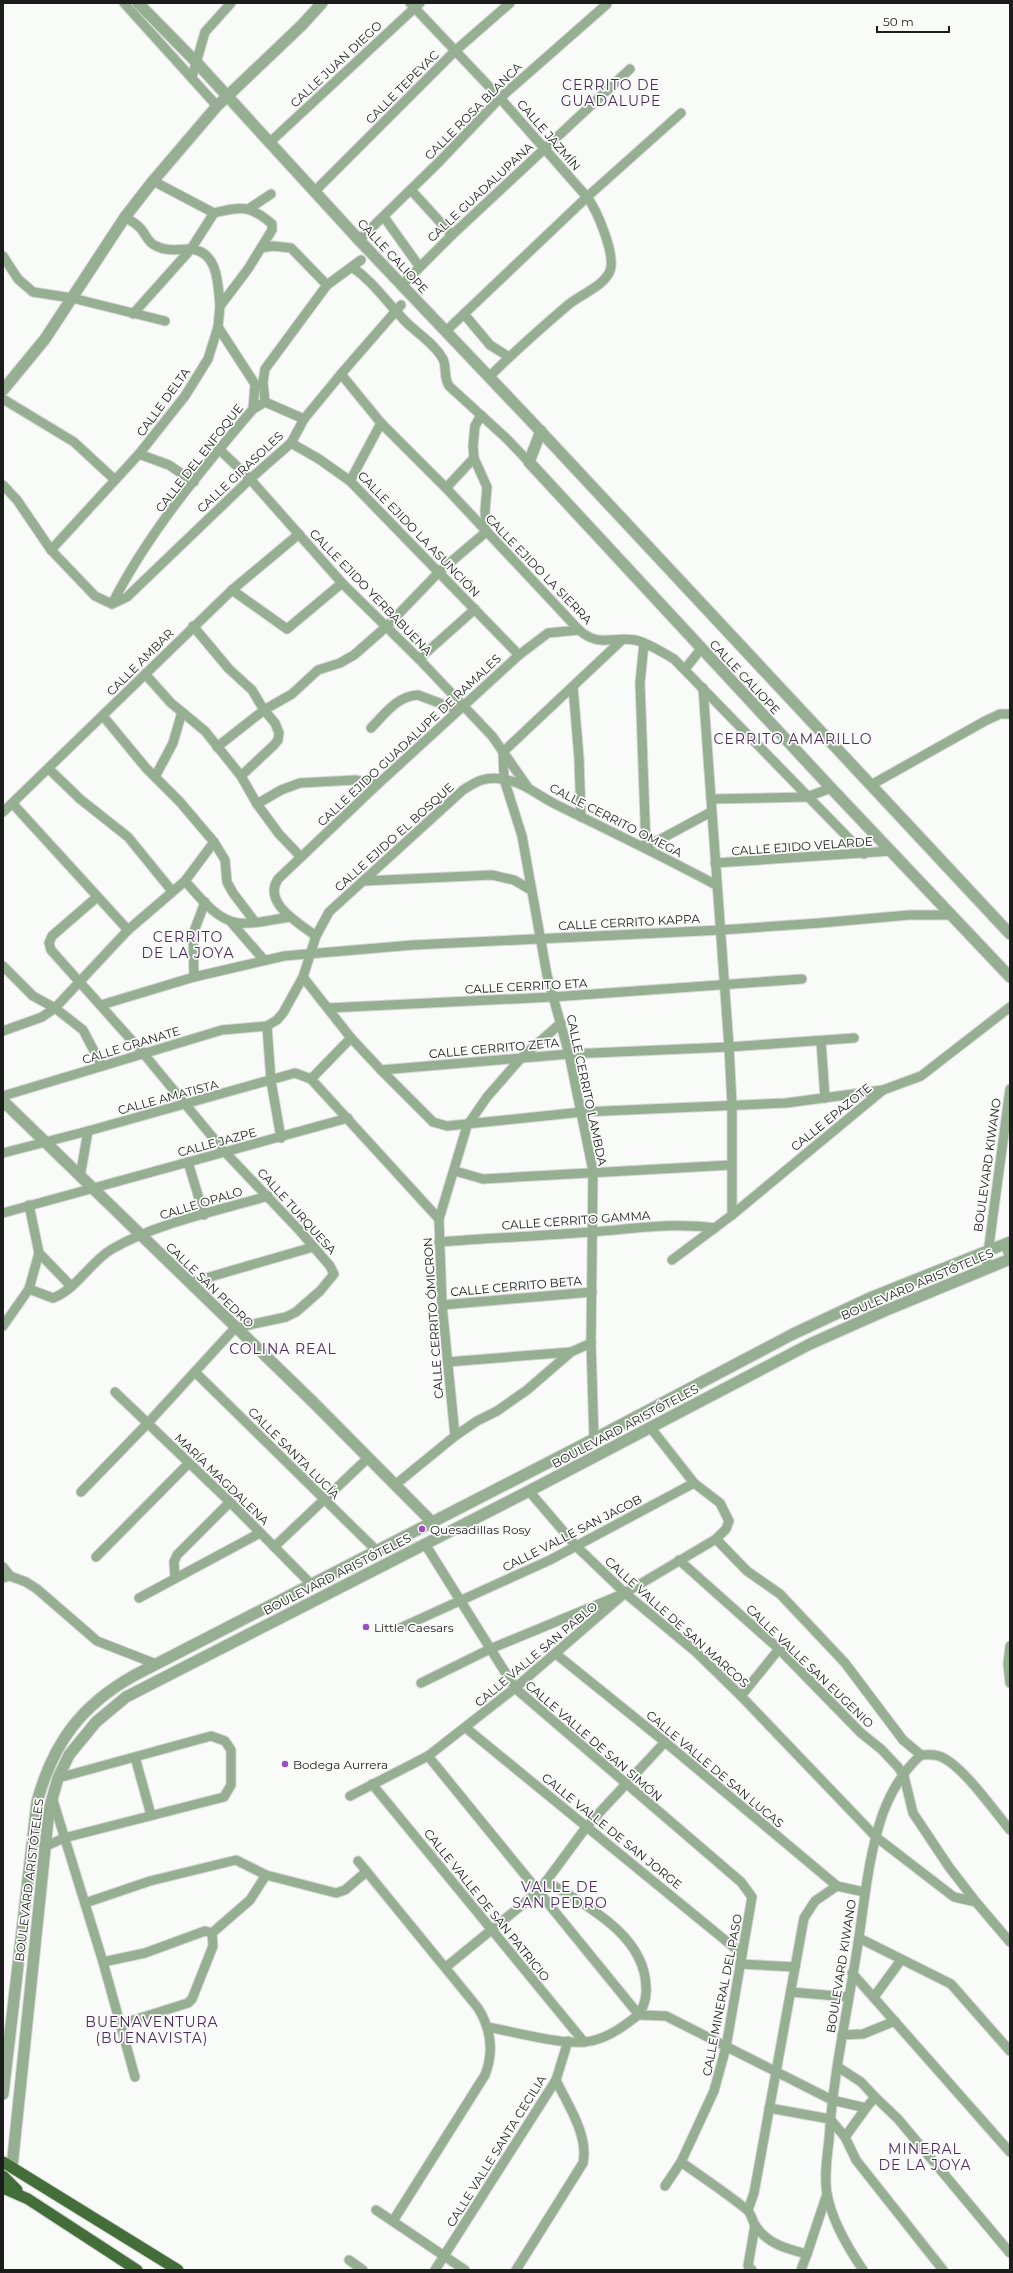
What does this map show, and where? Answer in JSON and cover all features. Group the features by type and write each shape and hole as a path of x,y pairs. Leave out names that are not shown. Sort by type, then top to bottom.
{"main road":[{"path":"6,2167 178,2270"},
{"path":"3,2176 28,2199"},
{"path":"3,2188 28,2199 137,2270"}],"street":[{"path":"124,3 217,106"},
{"name":"CALLE CALIOPE","path":"139,3 197,63 226,97 359,240 541,431 1010,934"},
{"path":"192,77 205,32 231,3"},
{"path":"3,390 45,339 125,217 153,181 217,106 302,25 322,3"},
{"name":"CALLE TEPEYAC","path":"315,191 455,51 510,3"},
{"name":"CALLE ROSA BLANCA","path":"359,240 411,190 500,98 607,4"},
{"name":"CALLE JAZMÍN","path":"415,5 455,51 500,98 587,197 597,212 610,249 612,262 607,276 597,286 570,304 509,357"},
{"name":"CALLE JUAN DIEGO","path":"269,143 415,5"},
{"name":"CALLE GUADALUPANA","path":"402,285 452,234 630,69"},
{"path":"446,331 587,197 681,114"},
{"path":"153,181 214,214"},
{"path":"411,190 452,234"},
{"path":"250,208 271,194"},
{"path":"133,314 191,249 214,214 241,207 250,208 258,212 272,224 272,230 248,269 220,306"},
{"path":"125,217 138,226 147,240 154,246 174,251 191,249"},
{"path":"384,217 420,266"},
{"path":"261,248 291,248 327,285"},
{"name":"CALLE DELTA","path":"51,550 114,479 139,454 185,396 208,359 218,327 220,306 217,272 205,256 191,249"},
{"path":"3,256 18,279 33,292 72,298 165,321"},
{"path":"304,420 265,402 265,369 327,285 361,260"},
{"name":"CALLE CALIOPE","path":"352,267 364,275 399,308 437,350 444,361 445,379 449,386 506,438 529,462 701,649 1010,977"},
{"name":"CALLE GIRASOLES","path":"112,604 127,597 250,478 290,443 304,420 341,374 399,308"},
{"path":"464,314 490,345 509,357 489,377"},
{"path":"218,327 255,384 253,409"},
{"name":"CALLE EJIDO LA SIERRA","path":"341,374 381,423 446,488 579,630 590,639 598,641 631,640 644,643 674,659 864,854"},
{"path":"3,399 74,442 114,479"},
{"name":"CALLE DEL ENFOQUE","path":"112,604 132,567 194,482 219,449 253,409 265,402"},
{"path":"217,747 264,710 292,694 318,670 346,661 386,627 438,572 486,532 485,511 487,487 474,458 473,436 481,415"},
{"path":"350,480 381,423"},
{"path":"529,462 541,431"},
{"name":"CALLE EJIDO LA ASUNCIÓN","path":"290,443 319,459 350,480 519,655"},
{"name":"CALLE EJIDO YERBABUENA","path":"219,449 250,478 342,583 419,659 460,708 492,736 527,786"},
{"path":"139,454 169,466 194,482"},
{"path":"446,488 474,458"},
{"path":"3,485 17,500 51,550 95,596 112,604"},
{"name":"CALLE AMBAR","path":"3,812 49,769 193,626 232,590 299,534"},
{"path":"232,590 287,629 342,583"},
{"path":"419,659 475,609"},
{"path":"193,626 230,669 252,690 264,710 277,727 278,740 241,776"},
{"name":"CALLE EJIDO GUADALUPE DE RAMALES","path":"290,917 275,900 274,884 300,856 519,655 548,633 579,630"},
{"path":"503,752 574,687 622,640"},
{"path":"644,643 640,683 646,847 711,812"},
{"path":"685,669 701,649"},
{"path":"145,674 182,712 205,730 241,776 257,804 279,834 300,856"},
{"path":"574,687 581,817"},
{"path":"703,688 716,885 721,930 729,1047 732,1105 732,1215"},
{"path":"371,728 397,702 411,695 418,695 460,708"},
{"path":"155,777 173,743 182,712"},
{"path":"871,785 984,721 1000,714 1010,714"},
{"path":"103,716 155,777 214,842 225,860 227,882 233,893 255,922"},
{"name":"CALLE CERRITO LAMBDA","path":"503,752 504,779 522,836 552,997 569,1054 593,1171 591,1343 594,1439"},
{"path":"49,769 80,799 128,837 172,891"},
{"name":"CALLE EJIDO EL BOSQUE","path":"267,1026 283,1013 303,977 309,953 329,912 463,790 478,780 491,778 504,779"},
{"name":"CALLE CERRITO OMEGA","path":"504,779 527,786 557,805 646,847 716,885"},
{"path":"257,804 281,790 300,783 355,780 378,784"},
{"path":"711,798 807,797 831,788"},
{"path":"13,804 128,930"},
{"path":"5,1027 37,1019 55,1008 128,930 185,881 214,842"},
{"name":"CALLE EJIDO VELARDE","path":"715,863 891,852"},
{"path":"364,881 492,876 514,880 531,890"},
{"path":"185,881 205,902 231,922 264,960"},
{"name":"CALLE TURQUESA","path":"97,897 49,939 51,950 143,1053 184,1105 224,1151 268,1196 330,1266 334,1274 320,1291 296,1312 286,1317 235,1328"},
{"path":"194,977 194,934 205,902"},
{"name":"CALLE CERRITO KAPPA","path":"101,1005 194,977 264,960 309,953 414,945 721,930 909,915 951,915"},
{"path":"231,922 255,922 290,917 316,936"},
{"path":"3,966 33,996 55,1008 83,1030 102,1066"},
{"path":"303,977 351,1038 381,1070 433,1122 447,1126 467,1126 582,1112 732,1105 825,1098 883,1090"},
{"name":"CALLE CERRITO ETA","path":"328,1008 552,997 725,986 802,979"},
{"name":"CALLE EPAZOTE","path":"672,1260 732,1215 883,1090 921,1076 1010,1007"},
{"name":"CALLE CERRITO ÓMICRON","path":"455,1436 442,1305 439,1219 455,1171 467,1126 487,1097 521,1058 561,1023"},
{"path":"267,1026 272,1081 281,1138"},
{"name":"CALLE GRANATE","path":"3,1096 222,1030 267,1026"},
{"path":"351,1038 311,1079 439,1219"},
{"name":"CALLE CERRITO ZETA","path":"381,1070 569,1054 729,1047 854,1038"},
{"path":"821,1041 825,1098"},
{"name":"CALLE AMATISTA","path":"3,1153 88,1132 272,1081 295,1073 311,1079"},
{"name":"BOULEVARD KIWANO","path":"986,1268 987,1251 1010,1089"},
{"name":"CALLE SAN PEDRO","path":"3,1101 432,1522"},
{"name":"CALLE JAZPE","path":"3,1213 224,1151 281,1138 348,1118"},
{"path":"80,1177 88,1132"},
{"path":"188,1162 204,1215"},
{"path":"455,1171 483,1179 593,1171 732,1165"},
{"name":"CALLE OPALO","path":"29,1289 54,1298 71,1286 96,1259 140,1234 268,1196"},
{"path":"3,1326 29,1289 39,1253 29,1205"},
{"name":"CALLE CERRITO GAMMA","path":"439,1242 593,1232 634,1227 686,1226 715,1228"},
{"path":"1007,1243 1010,1258"},
{"name":"BOULEVARD ARISTÓTELES","path":"3,2094 35,1816 45,1773 67,1732 87,1710 121,1683 156,1664 594,1439 793,1334 872,1297 1007,1243"},
{"path":"189,1283 313,1247"},
{"path":"39,1253 71,1286"},
{"name":"BOULEVARD ARISTÓTELES","path":"6,2167 44,1847 52,1797 58,1778 69,1755 86,1732 105,1713 126,1698 530,1491 810,1344 1010,1258"},
{"name":"CALLE CERRITO BETA","path":"442,1305 592,1292"},
{"path":"80,1492 147,1424 235,1328"},
{"path":"395,1485 455,1436 477,1421 497,1411 527,1390 571,1352 591,1343"},
{"path":"447,1362 571,1352"},
{"name":"CALLE SANTA LUCÍA","path":"195,1372 377,1551"},
{"name":"MARÍA MAGDALENA","path":"115,1392 230,1502 274,1547 306,1587"},
{"path":"650,1427 694,1483"},
{"path":"274,1547 368,1458"},
{"path":"96,1557 189,1463"},
{"path":"522,1476 530,1491"},
{"name":"CALLE VALLE SAN PABLO","path":"350,1796 428,1756 466,1728 515,1688 625,1594 716,1539 726,1530 729,1521 720,1503 694,1483"},
{"name":"CALLE VALLE SAN JACOB","path":"400,1628 576,1546 694,1483"},
{"name":"CALLE VALLE DE SAN MARCOS","path":"530,1491 576,1546 625,1594 696,1652 741,1696 876,1837 954,1897 976,1902"},
{"path":"175,1578 174,1562 177,1555 230,1502"},
{"path":"139,1598 260,1533"},
{"path":"716,1539 738,1563 770,1586 790,1605 845,1663 903,1740 921,1755 940,1756 949,1761 967,1778 1010,1830"},
{"name":"CALLE VALLE DE SAN SIMÓN","path":"425,1544 459,1601 515,1688 626,1785 741,1882 750,1892"},
{"name":"CALLE VALLE SAN EUGENIO","path":"679,1560 779,1649 861,1733 881,1749 904,1776"},
{"path":"3,1567 6,1577 37,1588 97,1641 156,1664"},
{"path":"421,1683 490,1649 625,1594"},
{"path":"246,1617 249,1634"},
{"path":"1010,1646 1008,1664 1010,1683"},
{"path":"741,1696 779,1649"},
{"name":"CALLE VALLE DE SAN LUCAS","path":"556,1654 665,1742 838,1886 864,1892"},
{"name":"CALLE VALLE DE SAN JORGE","path":"466,1728 742,1954"},
{"path":"44,1847 64,1838 224,1796 231,1785 231,1750 225,1741 211,1736 58,1778"},
{"path":"446,1967 539,1891 587,1826 665,1742"},
{"name":"BOULEVARD KIWANO","path":"827,2194 832,2100 859,1938 864,1892 876,1837 891,1795 910,1764 921,1755"},
{"path":"428,1756 639,2015"},
{"path":"135,1757 152,1815"},
{"path":"904,1776 912,1813 949,1867 1010,1942"},
{"name":"CALLE VALLE DE SAN PATRICIO","path":"372,1784 584,2042"},
{"path":"52,1797 103,1962 135,2077"},
{"path":"85,1903 150,1881 236,1860 266,1875 336,1893 345,1890 366,1872"},
{"path":"358,1861 478,2008 487,2027 491,2046 490,2061 485,2075 393,2221"},
{"path":"212,1933 250,1900 266,1875"},
{"path":"546,1881 610,1922 627,1941 641,1963 645,1974 646,1995 639,2015"},
{"path":"748,2210 754,2193 806,1911 815,1901 838,1886"},
{"name":"CALLE MINERAL DEL PASO","path":"665,2186 681,2162 714,2091 726,2046 752,1903 750,1892"},
{"path":"103,1962 145,1953 205,1931 212,1933"},
{"path":"121,2024 188,2003 192,1999 213,1946 212,1933"},
{"path":"859,1938 878,1946 901,1960 951,1984 1010,2051"},
{"path":"874,1997 901,1960"},
{"path":"740,1964 795,1968"},
{"path":"852,1973 1010,2152"},
{"path":"791,1992 848,1997"},
{"path":"487,2027 568,2041 584,2042 612,2033 639,2015 666,2016 726,2046 775,2073 832,2100 866,2108"},
{"path":"842,2035 863,2034 895,2021"},
{"name":"CALLE VALLE SANTA CECILIA","path":"435,2270 556,2080 568,2041"},
{"path":"838,2067 861,2082 898,2119 1010,2253"},
{"path":"516,2270 583,2163 585,2155 582,2138 556,2080"},
{"path":"845,2137 875,2097"},
{"path":"769,2108 830,2119 845,2137 856,2160 942,2270"},
{"path":"681,2162 748,2210 762,2234 774,2243 807,2254"},
{"path":"801,2270 827,2194"},
{"path":"827,2194 839,2229 863,2270"},
{"path":"376,2210 465,2270"},
{"path":"752,2270 748,2266 755,2224"},
{"path":"349,2260 363,2270"}],"place":[{"name":"Quesadillas Rosy","path":"422,1529"},
{"name":"Little Caesars","path":"366,1627"},
{"name":"Bodega Aurrera","path":"285,1764"}],"district":[{"name":"CERRITO DE GUADALUPE","path":"611,94"},
{"name":"CERRITO AMARILLO","path":"793,739"},
{"name":"CERRITO DE LA JOYA","path":"188,946"},
{"name":"COLINA REAL","path":"283,1349"},
{"name":"VALLE DE SAN PEDRO","path":"560,1896"},
{"name":"BUENAVENTURA (BUENAVISTA)","path":"152,2030"},
{"name":"MINERAL DE LA JOYA","path":"925,2158"}]}
